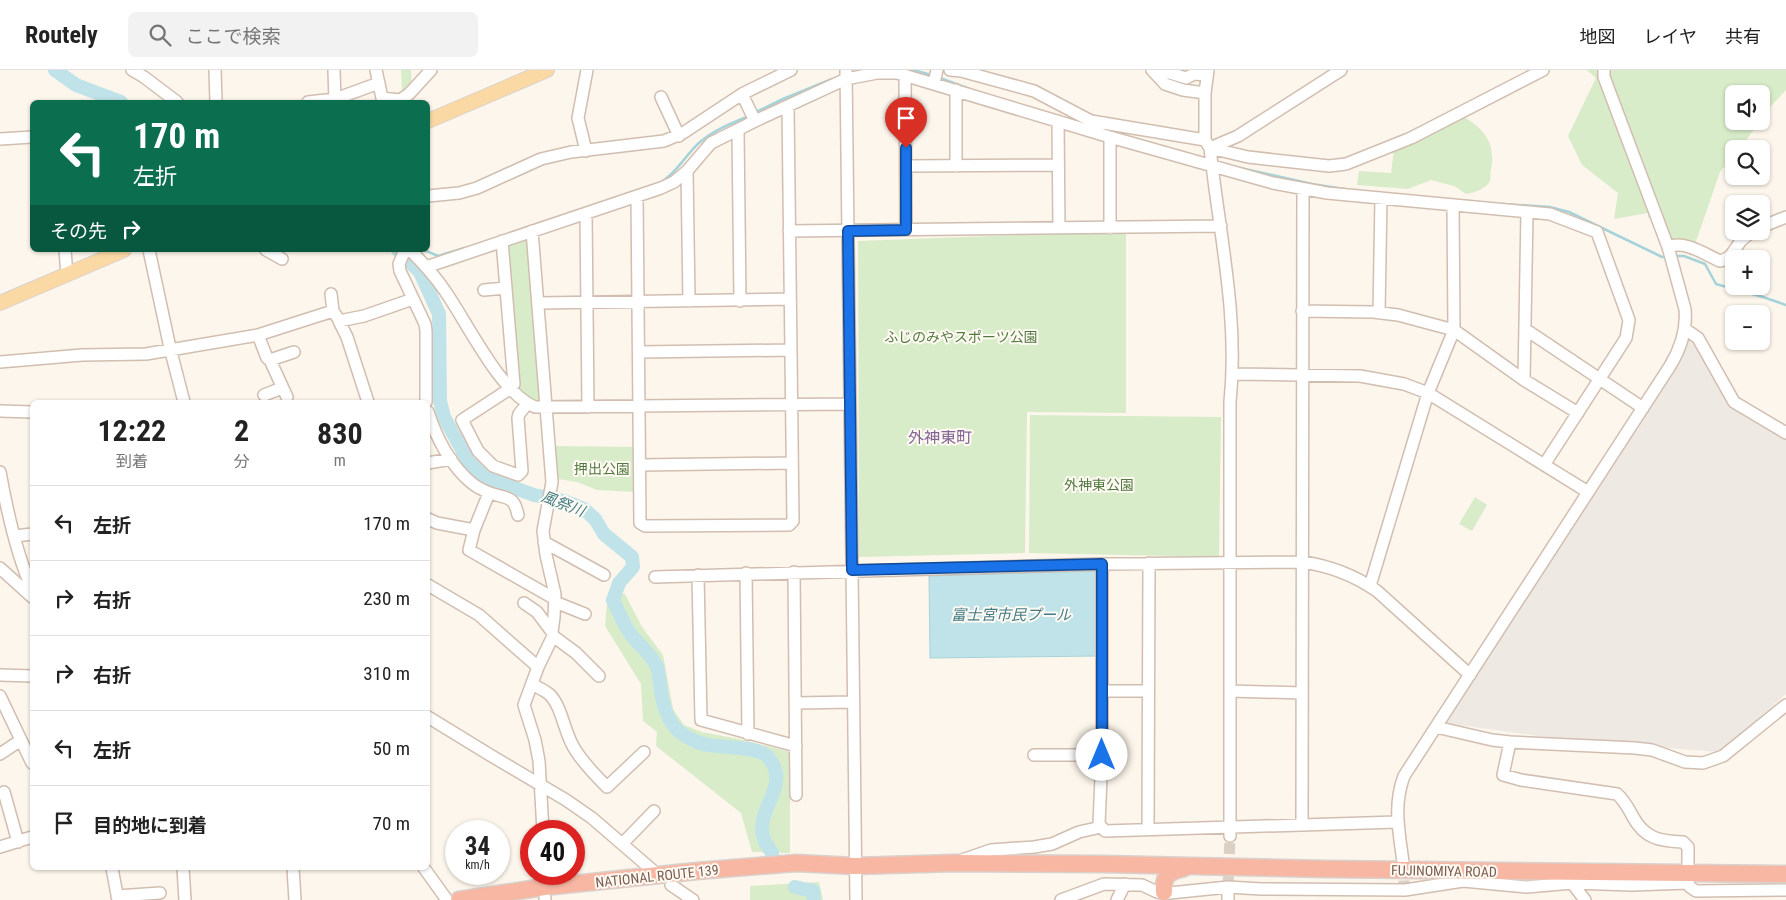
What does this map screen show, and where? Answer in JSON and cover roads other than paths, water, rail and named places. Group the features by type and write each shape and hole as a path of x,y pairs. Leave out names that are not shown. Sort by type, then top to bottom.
{"highway":[{"name":"NATIONAL ROUTE 139","path":"459,900 664,880 796,863 855,866 954,863 1103,864"},
{"name":"FUJINOMIYA ROAD","path":"1103,864 1189,867 1786,874"},
{"path":"1160,896 1165,880 1170,872 1189,867"}],"main road":[{"path":"430,120 547,70"},
{"path":"0,304 119,252"}],"street":[{"path":"132,70 149,75 175,100"},
{"path":"215,70 216,100"},
{"path":"334,70 335,100"},
{"path":"376,70 382,98 394,100"},
{"path":"401,100 431,70"},
{"path":"586,151 578,118 587,70"},
{"path":"430,196 459,193 477,188 541,159 664,141 679,136 742,94 791,70"},
{"path":"934,83 937,70"},
{"path":"958,70 1034,91 1090,121 1207,144 1248,158 1329,166 1346,164 1411,138 1543,70"},
{"path":"1152,70 1165,84 1183,90 1205,93"},
{"path":"1160,70 1186,78 1194,74 1208,73 1205,93 1207,144 1221,226 1231,314 1233,374 1230,402 1230,832"},
{"path":"1207,144 1238,136 1341,70"},
{"path":"1403,862 1397,822 1397,801 1404,776 1678,353 1683,339 1685,309 1668,247 1604,77 1604,70"},
{"path":"426,266 668,185 687,171 711,143 788,106 846,75 877,73 905,75 1110,137 1303,189 1559,216 1597,232 1629,320 1626,338 1544,465"},
{"path":"846,75 856,900"},
{"path":"905,75 906,230"},
{"path":"779,76 785,88"},
{"path":"337,100 379,83"},
{"path":"956,90 956,166"},
{"path":"742,94 755,121"},
{"path":"661,98 679,136"},
{"path":"637,196 640,523 645,526 789,525 793,521 788,106"},
{"path":"1058,121 1059,228"},
{"path":"738,130 740,300"},
{"path":"0,139 30,137"},
{"path":"1110,137 1110,228"},
{"path":"906,166 1058,165"},
{"path":"687,171 689,301"},
{"path":"1302,825 1303,189"},
{"path":"1379,313 1381,198"},
{"path":"1370,586 1428,393 1454,330 1453,205"},
{"path":"1524,380 1527,212"},
{"path":"586,213 588,407"},
{"path":"1770,223 1786,217"},
{"path":"789,231 1221,226"},
{"path":"532,231 552,482 543,532 555,600 552,634 524,705 535,740 541,784 542,820"},
{"path":"1668,247 1680,245 1691,247 1720,261 1725,260 1733,253 1742,240"},
{"path":"502,241 514,384 511,388 462,420 478,452 493,466 518,475 522,471 518,418 527,404"},
{"path":"64,252 67,275"},
{"path":"149,252 183,400"},
{"path":"270,252 282,259"},
{"path":"412,252 445,290 492,367 527,404 535,407 850,404"},
{"path":"403,255 400,271 425,324 426,400"},
{"path":"484,290 506,288"},
{"path":"331,294 336,316 347,337 367,400"},
{"path":"0,362 82,355 146,354 170,348 258,335 336,316 364,316 413,299"},
{"path":"539,303 790,299"},
{"path":"1302,311 1398,315 1454,330 1524,380 1578,413"},
{"path":"1525,329 1642,408"},
{"path":"1685,329 1698,338 1734,402 1786,433"},
{"path":"258,335 267,358 270,360 285,392 264,394"},
{"path":"639,352 791,350"},
{"path":"270,360 294,352"},
{"path":"1233,374 1360,376 1404,384 1428,393 1588,492"},
{"path":"0,410 30,412"},
{"path":"430,418 460,472 473,484 489,493 510,500 514,504 518,515"},
{"path":"430,463 451,459"},
{"path":"640,465 792,463"},
{"path":"0,472 14,536 30,585"},
{"path":"489,493 474,530 469,550 555,600 585,614"},
{"path":"430,520 474,530"},
{"path":"14,536 30,534"},
{"path":"544,542 604,574"},
{"path":"656,577 1102,564 1303,562 1329,567 1362,580 1388,600 1470,675"},
{"path":"1102,564 1102,755 1099,824 1104,831 1230,832 1302,825 1397,822"},
{"path":"1148,830 1149,564"},
{"path":"0,568 30,595"},
{"path":"794,572 796,795"},
{"path":"746,573 748,734"},
{"path":"698,575 701,720 796,746"},
{"path":"430,586 479,615 538,667"},
{"path":"524,603 537,612 552,634 576,652 600,676"},
{"path":"0,674 30,676"},
{"path":"532,684 549,695 559,709 568,737 575,751 607,787 644,752"},
{"path":"1102,691 1148,691"},
{"path":"1230,691 1302,693"},
{"path":"0,696 30,758"},
{"path":"796,703 853,702"},
{"path":"1436,727 1492,740 1510,742 1652,750 1685,762 1704,763 1723,756 1786,705"},
{"path":"430,718 566,800 664,880 693,900"},
{"path":"0,754 22,740"},
{"path":"1510,742 1503,775 1521,780 1617,794 1624,800 1643,831 1662,841 1683,842 1688,847 1688,864"},
{"path":"1034,755 1102,755"},
{"path":"4,792 18,842"},
{"path":"622,844 654,811"},
{"path":"954,863 991,850 1034,848 1052,844 1079,832 1101,827"},
{"path":"0,847 30,838"},
{"path":"1103,864 1114,867 1148,870 1155,873 1160,878 1160,896"},
{"path":"112,870 117,898 160,893"},
{"path":"183,870 185,900"},
{"path":"293,870 295,900"},
{"path":"425,870 447,900"},
{"path":"1160,896 1228,886 1261,889 1404,891 1462,882 1527,887 1572,883 1632,885 1688,883 1696,891 1730,896 1786,890"},
{"path":"1572,883 1585,900"},
{"path":"1061,900 1085,896 1104,884 1142,885 1157,892 1160,896"},
{"path":"1117,900 1125,884"},
{"path":"1228,886 1228,900"}],"water":[{"name":"富士宮市民プール","path":"1094,571 1097,574 1097,656 930,658 929,576"}],"waterway":[{"name":"風祭川","path":"55,70 76,85 116,100"},
{"path":"913,70 932,75"},
{"path":"940,78 970,89"},
{"path":"754,113 832,79"},
{"path":"661,182 672,174 705,138 723,127 749,116"},
{"path":"1236,167 1312,184 1351,190"},
{"path":"1503,204 1550,207 1569,212 1662,257 1666,257"},
{"path":"429,252 438,256 464,248"},
{"name":"風祭川","path":"400,252 420,272 439,314 440,401 444,417 468,461 484,477 534,495 564,501 584,509 595,519 604,534 632,557 633,567 619,583 613,600 627,628 652,658 657,667 664,705 672,724 684,735 702,743 749,749 763,753 774,767 775,787 762,826 765,843 772,853"},
{"path":"1674,256 1684,256 1705,264 1716,284 1786,305"},
{"name":"風祭川","path":"795,887 813,891 814,900"}],"tunnel":[{"path":"1228,887 1230,836"},
{"path":"1403,864 1404,884"}],"district":[{"name":"外神東町","path":"940,437"}],"park label":[{"name":"ふじのみやスポーツ公園","path":"961,337"},
{"name":"押出公園","path":"602,469"},
{"name":"外神東公園","path":"1099,485"}]}
